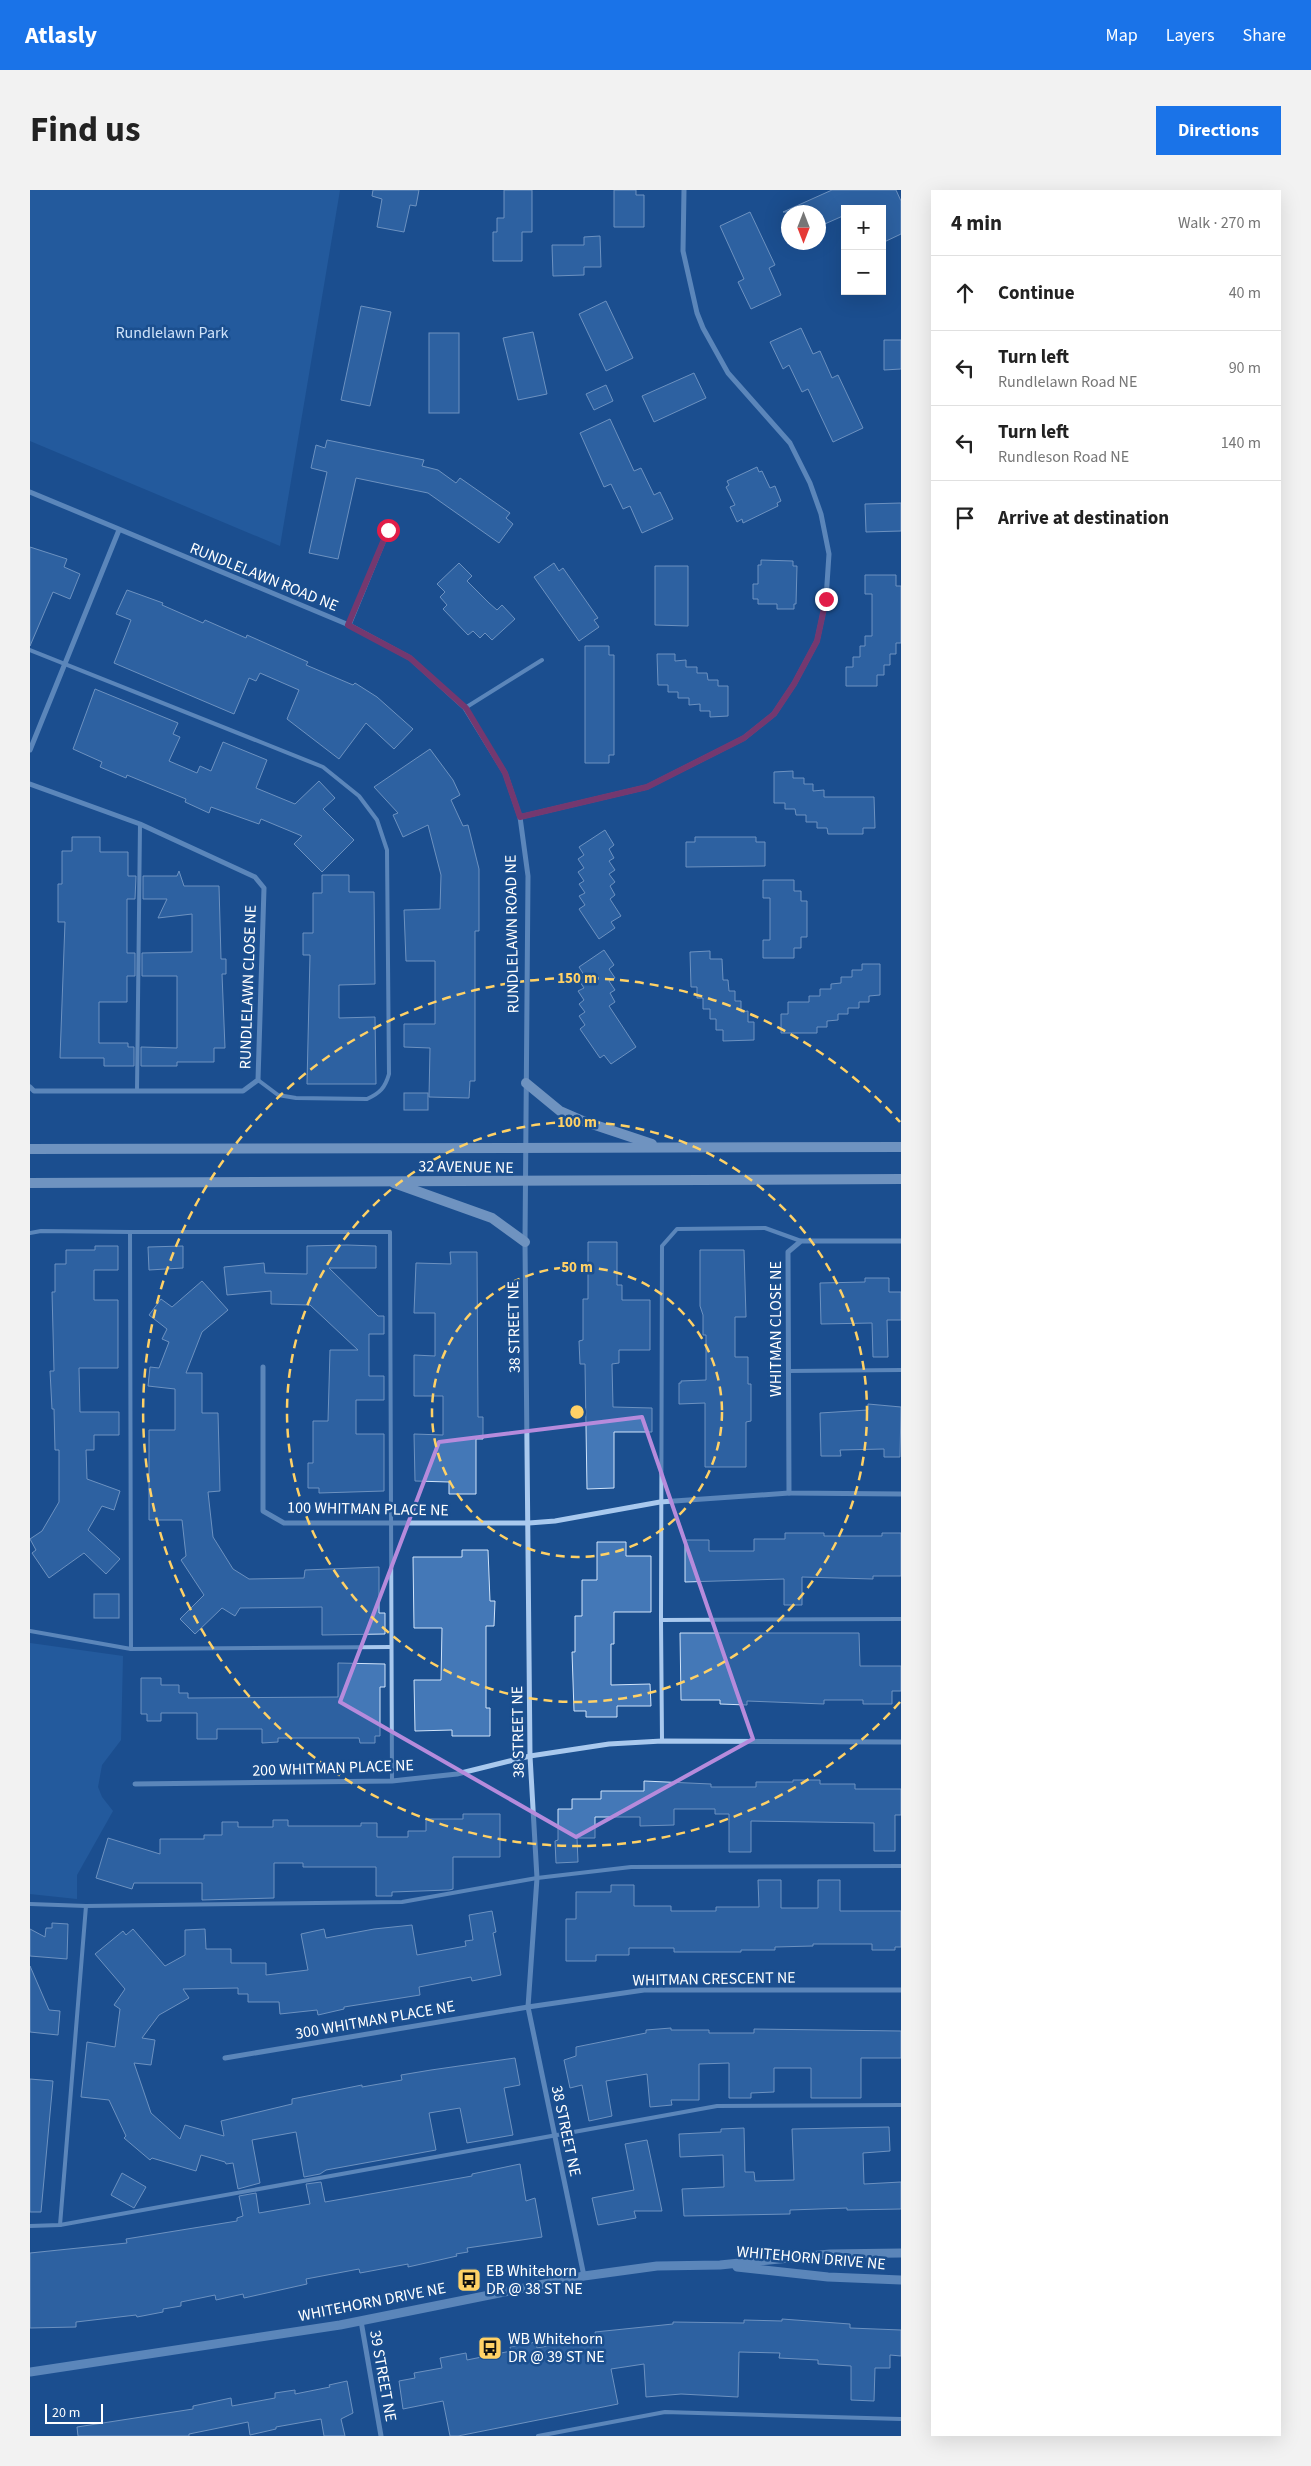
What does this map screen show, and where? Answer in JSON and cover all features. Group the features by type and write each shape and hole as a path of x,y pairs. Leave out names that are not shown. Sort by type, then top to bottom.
{"main road":[{"path":"526,1082 560,1111 582,1121 663,1148"},
{"name":"32 AVENUE NE","path":"30,1150 901,1147"},
{"name":"32 AVENUE NE","path":"30,1183 901,1179"},
{"path":"388,1181 492,1218 525,1242"}],"street":[{"path":"520,817 647,787 744,738 774,714 794,684 817,641 826,599 829,554 821,514 810,483 790,443 728,373 697,312 683,251 684,190"},
{"name":"RUNDLELAWN ROAD NE","path":"30,492 348,625 410,658 466,708 505,773 520,817 528,876 526,1182"},
{"path":"30,750 120,530"},
{"path":"348,625 388,530"},
{"name":"RUNDLELAWN CLOSE NE","path":"30,784 140,824 255,877 264,888 258,1080 244,1091 34,1091 30,1087"},
{"name":"38 STREET NE","path":"526,1182 530,1756 537,1878 528,2006 584,2276"},
{"path":"801,1241 901,1241"},
{"name":"WHITMAN CLOSE NE","path":"788,1493 788,1252 801,1241"},
{"name":"100 WHITMAN PLACE NE","path":"263,1367 262,1511 284,1523 529,1523"},
{"path":"529,1523 555,1521 660,1502 788,1493 901,1494"},
{"path":"530,1756 609,1744 662,1741 901,1742"},
{"name":"200 WHITMAN PLACE NE","path":"135,1784 392,1781 457,1774 530,1756"},
{"name":"WHITMAN CRESCENT NE","path":"528,2006 644,1990 901,1990"},
{"name":"300 WHITMAN PLACE NE","path":"225,2058 528,2006"},
{"name":"WHITEHORN DRIVE NE","path":"30,2372 361,2321 584,2276 657,2266 720,2265 830,2254 901,2253"},
{"name":"WHITEHORN DRIVE NE","path":"720,2265 828,2278 901,2280"},
{"name":"39 STREET NE","path":"361,2321 381,2436"}],"lane":[{"path":"30,650 323,767 359,796 377,820 387,850 390,989 388,1074 386,1086 378,1094 367,1099 296,1098 278,1095 258,1080"},
{"path":"466,708 542,660"},
{"path":"137,1091 140,824"},
{"path":"662,1741 660,1502 662,1246 677,1230 765,1228 801,1241"},
{"path":"130,1232 131,1649"},
{"path":"30,1233 390,1232 392,1781"},
{"path":"788,1370 901,1370"},
{"path":"662,1620 901,1619"},
{"path":"30,1631 131,1649 391,1647"},
{"path":"30,1904 86,1906 402,1902 537,1878 631,1867 901,1866"},
{"path":"60,2225 86,1906"},
{"path":"30,2226 60,2225 717,2106 901,2105"},
{"path":"538,2436 665,2412 901,2419"}],"highlighted area":[{"path":"642,1417 753,1739 576,1837 340,1702 439,1442"}],"green space":[{"name":"Rundlelawn Park","path":"30,190 340,190 280,546 30,441"},
{"path":"30,1643 123,1656 121,1740 102,1765 98,1787 102,1797 113,1811 77,1875 77,1899 30,1894"}],"building":[{"path":"373,190 419,190 416,206 410,205 404,232 377,227 382,199 372,196"},
{"path":"504,190 532,190 532,232 522,232 522,261 493,261 493,232 497,232 497,218 504,218"},
{"path":"614,190 636,190 636,195 644,195 644,227 614,227"},
{"path":"832,190 896,190 901,201 901,234 886,241 886,205 841,205 841,217 826,223 826,205 799,205"},
{"path":"750,212 775,265 769,268 781,295 751,309 738,282 744,279 720,226"},
{"path":"600,236 601,267 584,267 584,275 553,276 552,245 584,245 584,237"},
{"path":"606,301 633,358 606,371 579,314"},
{"path":"361,306 391,312 370,406 341,400"},
{"path":"801,328 813,354 820,351 832,378 838,375 863,428 833,442 808,389 802,392 789,365 783,369 770,342"},
{"path":"533,332 547,394 518,400 503,338"},
{"path":"429,333 459,333 459,413 429,413"},
{"path":"884,340 901,340 901,369 884,370"},
{"path":"694,373 706,398 654,422 642,396"},
{"path":"606,385 613,401 594,410 586,394"},
{"path":"610,419 634,471 641,468 654,495 660,492 673,519 642,533 630,506 623,509 611,484 604,487 580,433"},
{"path":"327,440 424,460 422,466 438,470 456,483 460,478 510,513 506,518 513,524 499,543 428,493 356,478 338,559 309,553 327,472 311,468 316,445 325,448"},
{"path":"757,467 759,472 762,471 770,488 775,486 781,501 777,503 778,506 743,523 742,519 737,522 730,507 735,505 726,487 729,485 727,481"},
{"path":"901,503 901,531 866,532 865,504"},
{"path":"30,547 67,559 64,567 80,574 70,599 53,592 30,646"},
{"path":"761,560 793,561 793,566 797,566 796,604 794,604 794,609 777,609 777,604 758,604 758,599 753,599 753,584 758,584 758,565 761,565"},
{"path":"459,563 472,576 467,581 489,603 497,610 502,605 515,619 492,640 485,633 480,638 473,631 468,635 443,609 447,605 440,597 445,592 437,584"},
{"path":"554,563 559,571 563,568 598,618 594,620 599,627 579,641 534,577"},
{"path":"655,566 688,566 688,626 655,625"},
{"path":"865,575 896,575 896,586 901,586 901,643 896,643 896,654 890,654 890,665 884,665 884,675 877,675 877,686 846,686 846,667 853,667 853,657 860,657 860,646 865,646 865,636 872,636 872,594 865,594"},
{"path":"127,590 163,603 162,605 203,623 205,620 246,638 247,635 308,662 306,665 353,685 355,683 377,697 413,729 394,749 366,723 339,759 287,719 299,690 260,673 256,681 249,678 234,714 114,663 131,620 116,614"},
{"path":"585,646 609,646 609,655 614,655 614,755 609,755 609,763 585,763"},
{"path":"657,654 675,654 675,661 686,660 686,667 697,667 697,673 707,673 708,680 718,680 718,686 728,686 728,716 710,717 710,711 700,711 700,704 689,705 689,698 678,698 678,692 668,692 668,685 658,685"},
{"path":"95,689 178,723 173,734 180,737 169,761 197,773 200,766 211,771 223,742 267,760 256,788 295,804 319,781 335,798 323,809 354,840 322,872 294,844 302,836 261,819 259,824 211,807 209,813 185,802 186,799 127,775 126,778 100,767 102,762 73,749"},
{"path":"430,749 453,780 460,795 451,800 463,826 468,825 479,869 479,931 475,931 475,1081 470,1081 469,1098 429,1097 430,1048 404,1047 404,1024 435,1024 435,961 406,961 404,910 440,909 441,875 428,825 403,837 393,815 398,813 374,787"},
{"path":"793,771 793,778 804,778 804,784 813,784 813,791 824,790 824,797 874,797 875,828 863,828 863,834 828,834 827,828 817,828 817,822 806,822 806,815 796,815 795,809 785,809 785,803 774,803 774,772"},
{"path":"605,830 614,845 609,849 614,858 609,861 615,870 609,874 615,882 610,886 615,895 610,899 621,916 611,922 615,928 599,939 579,909 585,905 579,896 585,893 579,884 584,881 578,872 584,868 578,859 584,855 579,847"},
{"path":"72,837 100,837 100,852 128,852 128,876 136,876 135,899 127,899 127,953 135,953 135,976 127,976 127,1002 99,1002 99,1043 128,1043 128,1047 134,1047 134,1066 104,1066 104,1058 60,1058 65,922 58,922 58,884 62,884 62,851 72,851"},
{"path":"695,837 756,837 756,842 765,842 765,866 686,867 686,842 695,842"},
{"path":"179,871 184,886 219,886 221,959 226,959 226,974 222,974 225,1048 214,1048 214,1062 177,1062 177,1066 141,1066 141,1047 177,1048 177,976 142,976 142,953 192,952 192,914 158,918 167,899 143,899 143,876 177,876"},
{"path":"322,875 349,875 349,892 374,892 375,984 339,985 339,1018 375,1017 376,1084 307,1084 310,955 303,955 303,933 313,933 313,893 322,893"},
{"path":"763,880 794,880 794,891 801,891 801,901 807,901 807,937 801,937 801,948 794,948 794,958 763,958 763,940 770,940 770,898 763,898"},
{"path":"604,950 614,965 609,969 615,978 609,981 615,990 610,993 615,1002 609,1006 636,1047 611,1064 604,1055 600,1058 580,1029 585,1025 579,1016 585,1012 579,1004 584,1000 578,991 584,988 578,979 584,975 579,967"},
{"path":"710,951 710,959 722,959 723,980 728,980 729,991 735,991 735,1001 741,1001 741,1012 748,1011 748,1022 754,1022 754,1040 723,1041 723,1030 716,1030 716,1019 710,1019 710,1009 703,1009 703,998 697,998 697,987 691,987 690,952"},
{"path":"862,964 880,964 880,995 869,996 869,1002 859,1002 859,1008 848,1008 848,1014 838,1014 838,1020 827,1021 827,1027 817,1027 817,1033 781,1033 781,1014 788,1014 788,1002 809,1002 809,996 820,996 820,989 831,989 831,984 841,983 841,977 852,977 852,970 862,970"},
{"path":"404,1093 428,1093 428,1110 404,1110"},
{"path":"588,1242 617,1242 617,1285 622,1285 622,1300 650,1300 650,1350 619,1350 619,1363 612,1364 613,1407 652,1408 652,1432 614,1432 614,1488 587,1489 585,1364 580,1364 579,1341 583,1340 583,1299 588,1299"},
{"path":"95,1246 118,1246 118,1270 94,1270 94,1300 118,1300 118,1368 79,1368 80,1412 119,1412 119,1435 94,1435 94,1450 86,1450 87,1479 120,1491 114,1510 102,1506 88,1530 120,1559 106,1574 84,1553 49,1578 32,1553 36,1550 30,1539 42,1531 59,1502 59,1450 55,1450 54,1409 52,1409 50,1371 54,1371 52,1292 55,1292 55,1264 66,1264 66,1250 95,1250"},
{"path":"183,1246 183,1268 149,1270 148,1247"},
{"path":"307,1246 376,1246 376,1268 329,1268 378,1316 384,1316 384,1334 369,1334 369,1376 384,1376 384,1400 356,1400 356,1434 384,1434 384,1491 319,1493 319,1488 308,1488 308,1463 313,1463 313,1421 328,1421 330,1350 358,1350 310,1305 271,1304 271,1291 227,1295 224,1267 264,1263 265,1273 307,1274"},
{"path":"700,1250 744,1250 746,1317 735,1317 735,1357 748,1357 748,1384 751,1384 751,1421 746,1422 746,1467 705,1467 705,1403 679,1404 679,1383 681,1381 706,1380 706,1335 703,1335 703,1315 700,1306"},
{"path":"450,1252 477,1252 478,1417 483,1417 483,1439 476,1439 476,1494 449,1494 449,1482 415,1481 414,1434 443,1435 443,1396 414,1396 414,1355 435,1356 435,1313 414,1313 416,1263 451,1264"},
{"path":"865,1278 889,1278 889,1292 901,1292 901,1320 887,1320 888,1357 873,1357 872,1323 821,1324 820,1283 865,1282"},
{"path":"202,1281 228,1310 202,1332 186,1373 202,1373 202,1413 218,1413 220,1491 208,1492 213,1537 233,1569 249,1579 304,1578 305,1570 379,1567 379,1613 385,1613 385,1634 322,1635 322,1607 240,1608 235,1616 222,1608 195,1634 180,1619 204,1595 181,1560 186,1556 182,1520 149,1520 149,1430 175,1430 175,1389 148,1386 150,1367 159,1368 169,1342 162,1339 167,1329 149,1315 161,1299 172,1307"},
{"path":"868,1404 901,1407 900,1457 884,1457 884,1449 840,1450 841,1456 821,1456 820,1413 868,1410"},
{"path":"785,1533 824,1533 824,1536 882,1536 882,1533 901,1533 901,1576 873,1576 873,1579 802,1577 802,1605 784,1605 784,1579 685,1582 685,1540 709,1540 709,1551 754,1551 754,1539 785,1539"},
{"path":"597,1542 626,1542 626,1556 651,1556 651,1612 614,1612 614,1644 611,1644 611,1685 650,1684 651,1706 617,1706 617,1717 586,1717 586,1711 574,1711 572,1652 575,1652 575,1616 582,1616 582,1580 597,1580"},
{"path":"462,1550 488,1550 490,1601 495,1601 494,1626 486,1626 486,1708 490,1708 490,1736 452,1736 452,1730 415,1731 414,1680 441,1680 442,1628 414,1628 413,1557 462,1557"},
{"path":"94,1594 119,1594 119,1618 94,1618"},
{"path":"680,1633 859,1633 860,1666 901,1666 901,1691 892,1691 892,1704 863,1704 863,1700 824,1700 824,1704 747,1701 747,1705 720,1704 720,1700 681,1700"},
{"path":"338,1663 385,1664 385,1687 380,1687 380,1736 375,1736 375,1743 360,1743 359,1738 278,1738 278,1742 262,1743 262,1729 217,1729 217,1739 197,1739 197,1713 161,1713 161,1721 147,1721 147,1714 141,1714 141,1678 161,1678 161,1685 179,1685 179,1693 188,1693 188,1698 338,1697"},
{"path":"793,1780 820,1780 820,1784 855,1784 855,1789 901,1789 901,1815 895,1815 895,1851 874,1851 874,1823 751,1821 751,1852 729,1852 729,1814 715,1814 715,1809 674,1809 674,1825 640,1826 640,1817 595,1817 595,1838 577,1838 578,1862 556,1863 555,1841 558,1840 558,1809 572,1809 572,1799 601,1799 601,1791 644,1791 644,1781 711,1784 711,1787 756,1787 756,1782 793,1782"},
{"path":"463,1814 500,1814 500,1857 453,1857 453,1889 449,1890 392,1892 392,1896 376,1896 376,1867 303,1867 303,1863 274,1863 274,1898 202,1900 202,1883 134,1883 132,1889 96,1878 108,1838 160,1854 160,1839 204,1839 204,1835 222,1835 222,1822 238,1822 238,1827 273,1827 273,1820 288,1820 288,1826 361,1826 361,1823 377,1823 377,1837 408,1837 408,1831 426,1831 426,1819 463,1819"},
{"path":"758,1880 781,1880 781,1908 818,1908 818,1880 840,1880 840,1911 901,1911 901,1947 895,1947 895,1950 872,1950 872,1944 813,1944 813,1946 775,1947 775,1950 741,1950 741,1952 674,1952 674,1948 629,1948 629,1955 596,1955 596,1961 566,1961 566,1919 576,1919 576,1892 611,1892 611,1885 634,1885 634,1906 671,1906 671,1911 716,1911 716,1907 759,1907"},
{"path":"492,1911 496,1932 493,1933 501,1975 472,1981 471,1977 419,1987 420,1995 344,2007 344,2009 318,2015 317,2010 280,2014 279,2002 248,2002 248,1994 238,1994 238,1988 183,1989 189,1998 159,2015 142,2038 155,2040 151,2065 134,2063 151,2113 180,2139 185,2125 224,2136 221,2121 292,2104 292,2099 362,2085 362,2087 402,2080 401,2075 515,2058 520,2085 504,2088 513,2135 467,2143 460,2108 429,2113 436,2150 326,2170 320,2174 304,2177 296,2132 252,2140 260,2183 238,2189 233,2163 226,2164 225,2162 201,2155 196,2171 152,2158 150,2160 124,2138 126,2136 109,2100 81,2097 87,2042 115,2047 120,2009 114,2005 125,1989 95,1954 123,1931 126,1935 133,1929 165,1966 185,1955 185,1930 205,1929 206,1949 231,1949 231,1963 266,1963 266,1975 308,1970 301,1934 324,1929 326,1938 374,1929 412,1925 417,1955 466,1946 465,1941 473,1940 469,1915"},
{"path":"52,1923 68,1924 67,1959 30,1956 30,1929 45,1937 46,1928 52,1928"},
{"path":"30,1966 49,2010 60,2011 58,2035 30,2032"},
{"path":"671,2028 671,2030 709,2030 709,2033 754,2033 754,2029 901,2031 901,2058 861,2058 861,2098 811,2098 811,2068 774,2068 774,2092 751,2093 751,2098 729,2098 729,2063 699,2064 699,2100 671,2100 672,2105 650,2107 647,2074 606,2081 612,2116 589,2121 582,2085 570,2088 564,2060 576,2056 576,2047 646,2033 646,2030"},
{"path":"30,2079 53,2081 41,2212 30,2212"},
{"path":"889,2127 890,2151 863,2153 864,2184 901,2182 901,2209 847,2210 847,2208 790,2210 790,2214 684,2216 682,2189 724,2187 723,2155 680,2157 679,2134 721,2132 721,2129 744,2128 745,2172 754,2172 755,2181 794,2180 792,2129"},
{"path":"647,2140 662,2211 634,2211 636,2218 598,2225 592,2198 634,2190 625,2144"},
{"path":"520,2164 526,2201 535,2198 542,2237 467,2248 468,2252 456,2254 457,2256 408,2267 408,2264 360,2273 359,2269 306,2279 307,2284 244,2298 243,2294 216,2300 215,2295 181,2302 181,2306 137,2317 136,2315 76,2322 76,2327 30,2328 30,2253 127,2243 126,2239 237,2221 237,2218 243,2216 239,2196 256,2193 259,2213 310,2204 306,2184 321,2182 325,2202 472,2176 472,2174"},
{"path":"122,2173 146,2187 134,2208 111,2195"},
{"path":"782,2319 850,2324 850,2328 901,2330 901,2356 890,2355 890,2368 875,2368 874,2401 851,2400 851,2366 818,2364 818,2360 779,2358 780,2353 739,2352 738,2397 681,2394 646,2397 644,2364 611,2369 618,2404 458,2436 450,2436 443,2401 403,2409 399,2381 415,2378 414,2373 442,2368 440,2358 466,2353 467,2360 511,2351 510,2347 536,2342 537,2348 596,2337 595,2332 673,2324 673,2322 744,2323 744,2320 782,2321"},
{"path":"347,2381 353,2413 341,2419 345,2436 324,2436 321,2419 276,2427 276,2429 250,2435 248,2422 189,2434 189,2436 78,2436 77,2427 193,2409 193,2406 231,2398 232,2406 275,2398 275,2393 295,2390 295,2394 330,2387 329,2385"}],"place":[{"name":"EB Whitehorn DR @ 38 ST NE","path":"469,2280"},
{"name":"WB Whitehorn DR @ 39 ST NE","path":"490,2348"}],"route":[{"path":"388,530 348,625 410,658 466,708 505,773 520,817 647,787 744,738 774,714 794,684 817,641 826,599"}]}
